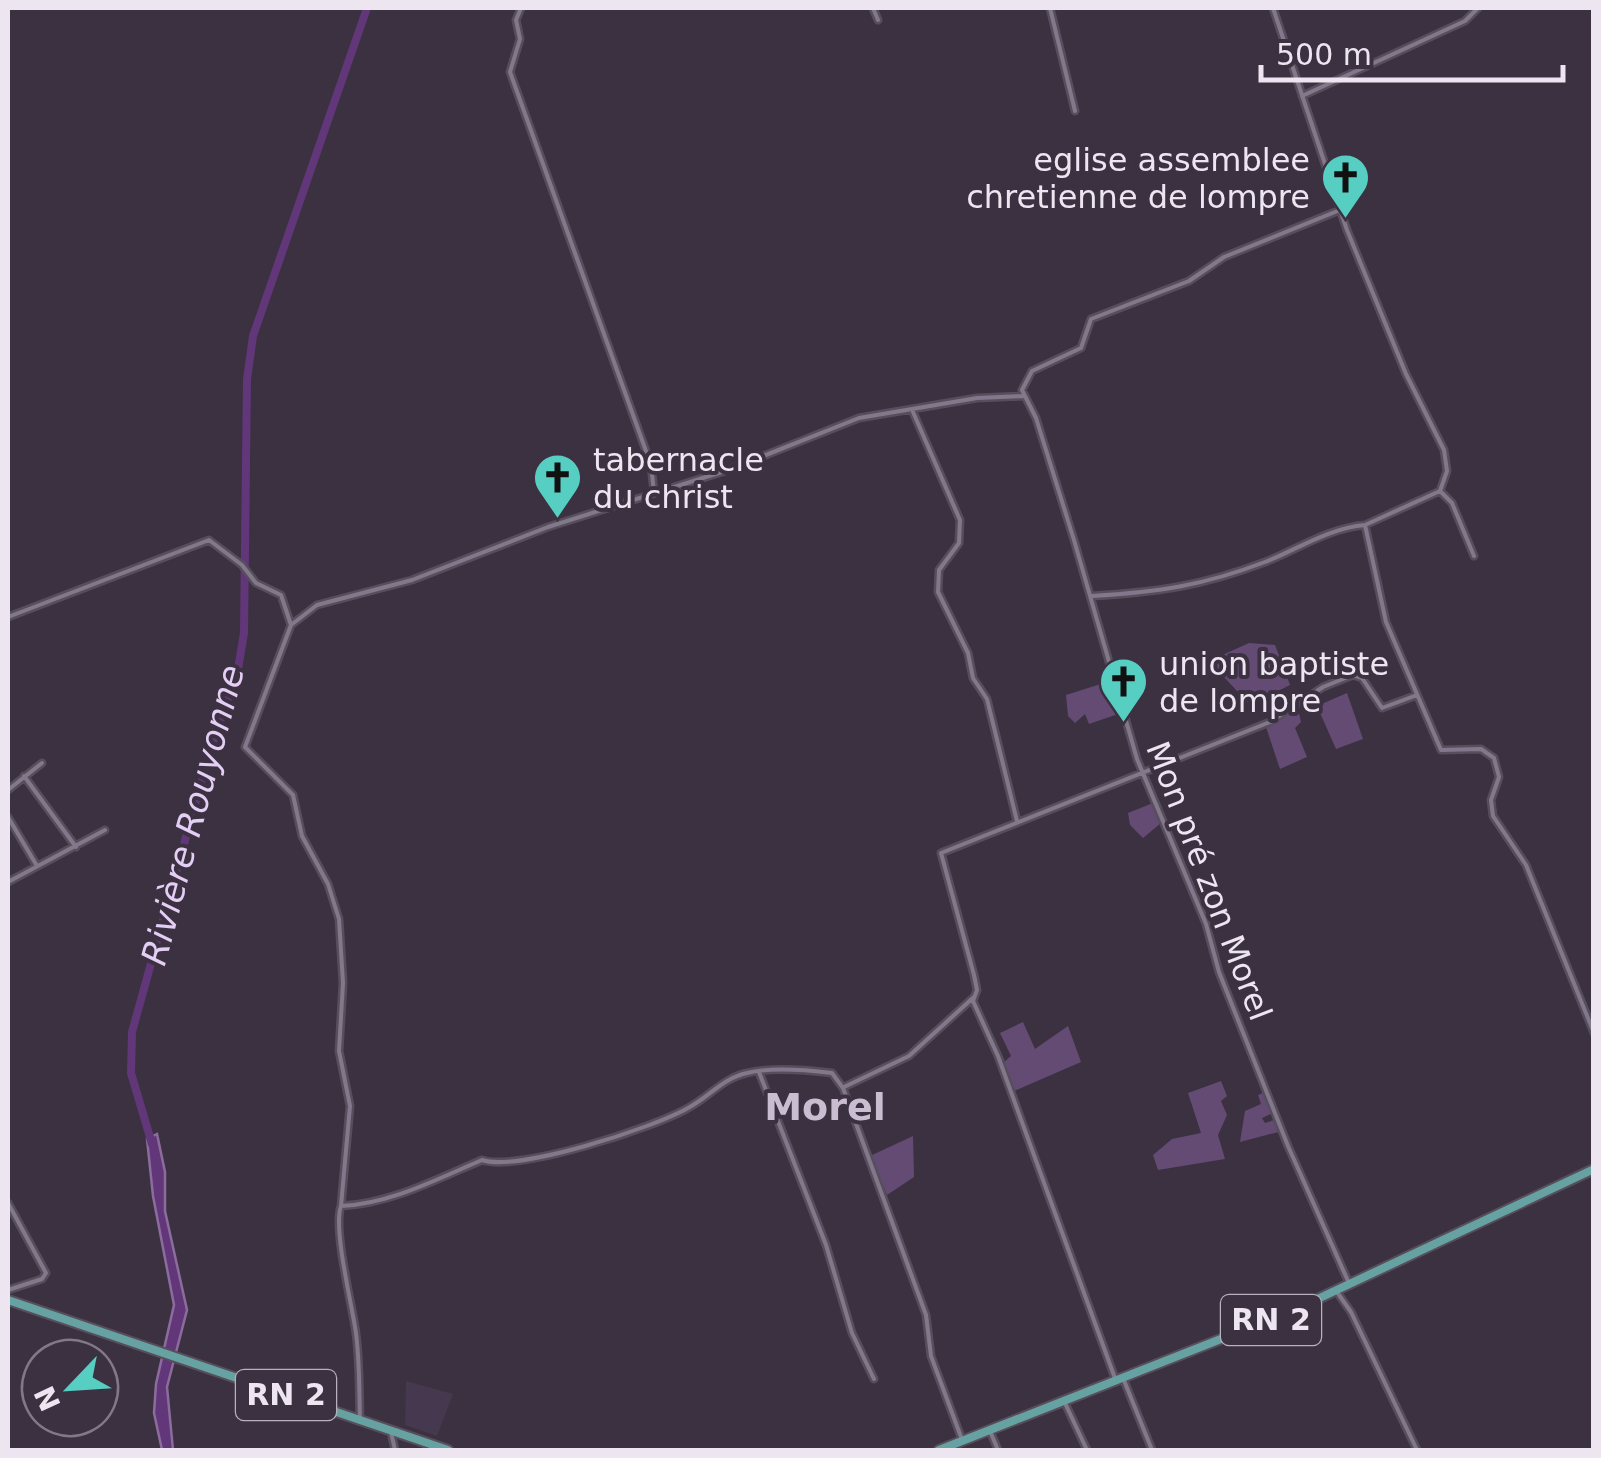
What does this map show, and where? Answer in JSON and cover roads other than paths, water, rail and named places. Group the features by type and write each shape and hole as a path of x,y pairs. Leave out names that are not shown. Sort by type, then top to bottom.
{"main road":[{"name":"RN 2","path":"939,1450 1337,1292 1594,1169"},
{"name":"RN 2","path":"8,1300 448,1450"}],"street":[{"path":"521,8 516,20 520,39 510,72 651,465 654,492"},
{"path":"873,8 878,20"},
{"path":"1050,8 1075,111"},
{"path":"1090,596 1174,590 1270,560 1440,491 1447,471 1444,450 1406,374 1340,210 1272,8"},
{"path":"1302,96 1465,21 1478,8"},
{"path":"360,1420 356,1326 347,1302 345,1250 336,1220 341,1206 350,1106 339,1051 343,983 339,919 328,884 302,836 293,795 245,746 291,625 328,600 412,580 654,492 711,476 859,418 913,412 976,398 1024,396 1022,390 1032,371 1080,348 1091,319 1174,287 1224,257 1340,210"},
{"name":"Mon pré zon Morel","path":"1024,396 1040,430 1090,596 1115,696 1142,775 1206,924 1219,972 1288,1146 1350,1285"},
{"path":"913,412 960,520 958,543 939,570 938,592 968,653 974,678 988,699 1017,821"},
{"path":"1440,491 1452,502 1474,556"},
{"path":"1364,525 1386,622 1441,750 1481,749 1494,758 1499,777 1491,800 1493,816 1526,865 1594,1033"},
{"path":"8,617 208,540 242,564 256,583 280,595 291,625"},
{"path":"1152,1450 1120,1379 974,998 974,975 963,946 952,885 940,858 949,847 996,833 1017,821 1270,722 1324,687 1353,675 1362,678 1382,708 1418,694"},
{"path":"8,790 42,763"},
{"path":"24,776 76,847"},
{"path":"8,817 37,866"},
{"path":"8,882 105,830"},
{"path":"843,1088 909,1056 974,998"},
{"path":"341,1206 365,1206 396,1196 482,1160 494,1164 540,1158 658,1123 690,1108 722,1082 759,1072 832,1072 843,1088 926,1314 931,1356 963,1442"},
{"path":"759,1072 826,1245 852,1333 874,1379"},
{"path":"8,1203 46,1275 8,1290"},
{"path":"1337,1292 1351,1312 1417,1450"},
{"path":"1064,1401 1087,1450"},
{"path":"990,1431 998,1450"},
{"path":"390,1432 396,1450"}],"waterway":[{"name":"Rivière Rouyonne","path":"152,1144 131,1073 132,1032 209,754 238,669 244,633 247,379 253,336 367,8"}],"place":[{"name":"eglise assemblee chretienne de lompre","path":"1345,220"},
{"name":"tabernacle du christ","path":"558,520"},
{"name":"union baptiste de lompre","path":"1124,724"}],"district":[{"name":"Morel","path":"825,1107"}]}
